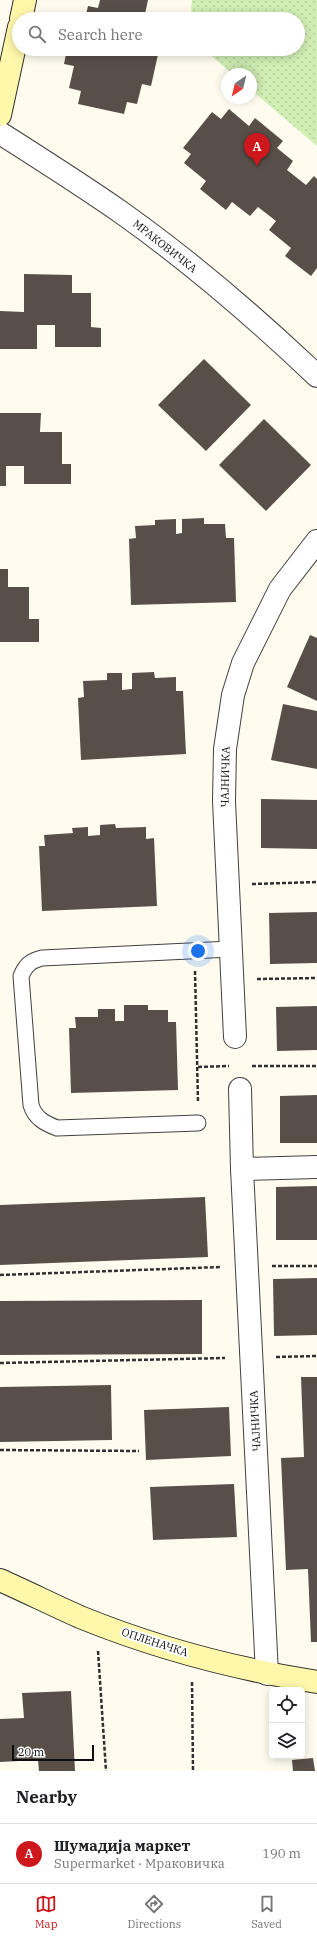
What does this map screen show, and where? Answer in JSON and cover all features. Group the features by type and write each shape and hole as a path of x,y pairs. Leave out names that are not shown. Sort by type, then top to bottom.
{"street":[{"path":"22,12 25,0"},
{"path":"0,114 13,56"},
{"name":"МРАКОВИЧКА","path":"0,133 122,213 219,288 317,376"},
{"name":"ЧАЈНИЧКА","path":"235,1037 224,801 225,749 233,695 243,662 280,589 317,541"},
{"name":"ЧАЈНИЧКА","path":"240,1089 242,1169 267,1674"},
{"path":"242,1169 317,1167"},
{"name":"ОПЛЕНАЧКА","path":"0,1580 96,1622 192,1654 267,1674 317,1682"}],"lane":[{"path":"198,1123 57,1128 41,1120 35,1115 31,1105 21,976 25,967 30,961 42,958 231,949"}],"path":[{"path":"228,885 317,882"},
{"path":"195,950 198,1123"},
{"path":"256,979 317,978"},
{"path":"198,1067 228,1066"},
{"path":"250,1066 317,1066"},
{"path":"0,1275 247,1266 317,1266"},
{"path":"0,1364 317,1356"},
{"path":"0,1450 139,1451"},
{"path":"96,1622 106,1771"},
{"path":"192,1654 193,1771"}],"green space":[{"path":"192,0 317,0 317,146 257,95 257,68 225,68 212,56 305,56 305,12 192,12"}],"building":[{"path":"100,0 148,0 145,12 87,12 88,6 98,8"},
{"path":"66,56 158,56 151,86 142,84 137,104 127,102 124,114 78,104 81,91 69,88 74,66 64,64"},
{"path":"229,109 249,126 255,118 283,141 277,148 293,161 287,170 306,185 314,176 317,179 317,268 311,276 285,256 291,248 269,230 276,221 258,207 250,216 232,202 226,210 200,189 206,181 184,163 191,154 183,148 212,112 221,119"},
{"path":"24,274 72,275 72,293 91,293 91,327 101,328 101,347 55,347 55,325 37,325 37,349 0,349 0,311 24,312"},
{"path":"204,359 251,405 206,451 158,405"},
{"path":"0,413 41,413 40,432 62,432 62,464 71,464 71,484 24,484 24,466 6,466 6,486 0,486"},
{"path":"264,419 311,465 266,511 219,465"},
{"path":"204,518 204,524 225,524 226,538 234,538 236,602 131,605 129,539 136,538 135,526 155,525 155,520 176,519 176,534 182,533 182,519"},
{"path":"0,569 8,569 8,587 29,587 29,619 39,619 39,642 0,642"},
{"path":"310,635 317,638 317,701 287,687"},
{"path":"154,672 155,678 176,677 176,691 183,691 186,754 81,760 78,698 84,697 83,681 107,680 107,673 122,673 122,690 132,689 132,673"},
{"path":"283,704 317,711 317,769 271,760"},
{"path":"261,799 317,800 317,849 261,848"},
{"path":"115,824 116,828 146,827 146,839 154,838 157,906 42,911 39,846 45,846 44,835 73,833 72,828 88,827 88,836 100,835 100,825"},
{"path":"317,912 317,963 270,964 269,913"},
{"path":"124,1005 148,1005 148,1010 168,1010 168,1022 176,1022 178,1090 71,1093 69,1028 76,1028 75,1017 98,1017 98,1009 115,1009 115,1021 124,1021"},
{"path":"317,1006 317,1050 277,1051 276,1007"},
{"path":"317,1095 317,1143 280,1143 280,1096"},
{"path":"317,1186 317,1240 276,1240 276,1187"},
{"path":"205,1197 208,1257 0,1265 0,1205"},
{"path":"317,1278 317,1335 274,1336 273,1279"},
{"path":"202,1300 202,1354 0,1355 0,1301"},
{"path":"301,1377 317,1377 317,1642 311,1642 308,1569 286,1570 281,1458 304,1457"},
{"path":"111,1385 112,1440 0,1442 0,1387"},
{"path":"229,1407 231,1456 146,1460 144,1410"},
{"path":"234,1484 237,1537 153,1540 150,1487"},
{"path":"71,1691 75,1771 39,1771 38,1760 0,1762 0,1719 24,1718 22,1693"},
{"path":"313,1758 315,1771 293,1771 292,1760"}],"place":[{"name":"Шумадија маркет","path":"257,166"}]}
